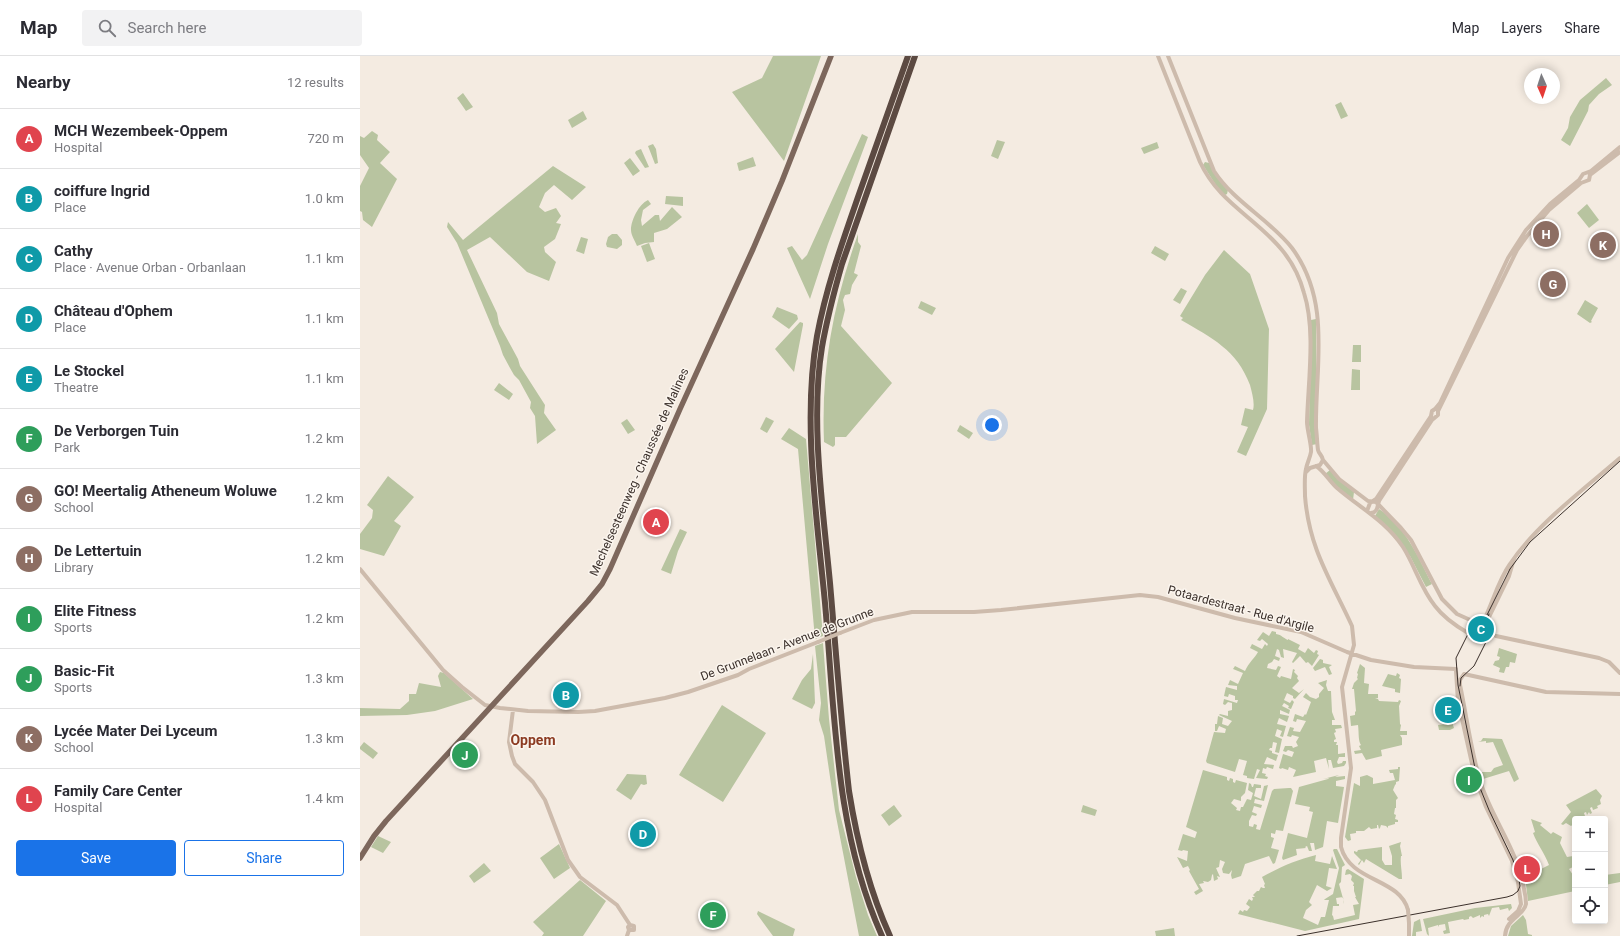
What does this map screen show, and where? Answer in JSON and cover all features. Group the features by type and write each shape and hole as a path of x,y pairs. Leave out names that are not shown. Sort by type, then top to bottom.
{"highway":[{"path":"882,936 859,875 842,792 815,497 811,426 811,380 818,331 826,292 835,261 908,56"},
{"path":"890,936 878,908 866,872 853,818 849,791 822,497 818,437 818,407 822,347 834,294 845,257 915,56"}],"main road":[{"name":"Mechelsesteenweg - Chaussée de Malines","path":"360,858 381,826 588,601 609,572 681,406 760,234 831,56"}],"street":[{"path":"1158,56 1205,173 1224,198 1251,220 1287,257 1299,278 1306,298 1310,322 1307,424 1311,454 1308,458 1309,462 1305,476 1305,496 1312,536 1318,557 1352,626 1354,642 1342,687 1352,766 1341,847 1345,859 1352,866 1398,894 1405,901 1408,910 1409,936"},
{"path":"1168,56 1214,171 1225,186 1281,236 1292,249 1306,273 1315,298 1319,333 1316,418 1319,453 1339,479 1368,501 1376,502 1401,528 1411,540 1439,594 1447,605 1462,617 1477,623 1484,620 1504,573 1514,558 1537,532 1620,458"},
{"path":"1589,174 1620,147"},
{"path":"1369,512 1375,512 1378,508 1383,495 1433,416 1432,411 1437,410 1514,248 1537,217 1550,204 1583,179 1584,173 1589,174 1620,152"},
{"path":"1583,179 1589,180 1589,174"},
{"path":"1251,220 1257,214"},
{"path":"1369,512 1367,508 1378,496 1433,416"},
{"path":"1311,454 1315,452 1319,453"},
{"path":"1305,476 1308,469 1320,465 1323,460"},
{"path":"1309,462 1315,466 1336,488 1369,512 1386,527 1403,546 1426,593 1435,606 1452,623 1468,633"},
{"path":"1488,629 1488,622 1509,576 1514,558"},
{"name":"De Grunnelaan - Avenue de Grunne","path":"360,569 444,670 470,694 485,705 513,710 545,712 595,711 688,692 738,675 749,669 874,620 912,612 974,612 1001,610 1132,595"},
{"name":"Potaardestraat - Rue d'Argile","path":"1132,595 1158,597 1235,618 1296,631 1352,654 1371,660 1411,667 1456,670 1458,701 1474,777 1486,807 1512,861 1518,882 1521,906 1504,927 1504,936"},
{"path":"1496,636 1599,658 1609,662 1620,673"},
{"path":"1504,936 1508,924 1521,913 1525,906 1523,885 1517,860 1490,805 1480,778 1460,685 1461,678 1464,674 1546,692 1620,694"},
{"path":"513,710 509,742 515,764 533,782 545,800 570,864 580,877 617,905 630,924 628,927 629,930 627,936"}],"green space":[{"path":"773,56 821,56 784,161 732,92 762,78"},
{"path":"1606,78 1612,85 1599,94 1589,105 1588,111 1570,146 1561,140 1568,128 1570,117 1580,100"},
{"path":"463,93 473,107 466,111 457,98"},
{"path":"1341,102 1348,116 1341,119 1335,105"},
{"path":"583,111 587,119 572,128 568,120"},
{"path":"372,131 378,135 377,140 390,152 380,163 397,179 372,227 363,220 362,212 360,211 360,186 369,168 360,155 360,136 364,138"},
{"path":"862,134 868,137 828,244 810,299 787,248 792,246 802,260 807,255"},
{"path":"997,140 1005,142 998,159 991,156"},
{"path":"1157,142 1159,148 1144,154 1141,148"},
{"path":"653,144 656,149 658,163 655,164 648,146"},
{"path":"641,149 649,167 645,168 635,153"},
{"path":"753,157 756,166 739,171 737,163"},
{"path":"630,158 640,171 633,176 624,163"},
{"path":"1205,162 1209,163 1228,190 1227,194 1225,195 1219,190 1203,165"},
{"path":"553,166 586,187 572,200 554,185 545,193 539,207 545,212 556,208 561,216 556,223 561,224 555,239 544,247 545,252 556,262 549,281 527,272 490,237 467,250 497,313 499,324 518,359 520,366 545,405 544,413 556,430 537,444 535,416 530,408 531,402 503,355 457,243 447,227 448,222 463,240"},
{"path":"666,196 683,197 683,206 665,204"},
{"path":"648,200 651,204 643,210 641,220 642,226 655,215 659,215 660,221 672,207 682,217 667,229 654,233 654,242 637,246 632,236 631,226 636,213"},
{"path":"1587,204 1599,220 1589,228 1577,213"},
{"path":"612,234 617,234 622,240 622,245 617,249 607,247 606,244 608,237"},
{"path":"858,234 858,242 861,246 854,273 858,275 852,285 850,294 845,295 843,300 845,310 841,326 892,383 846,437 835,437 835,445 833,447 824,442 825,388 830,336 835,311 849,260"},
{"path":"581,237 588,239 584,254 576,251"},
{"path":"649,243 655,259 647,262 641,246"},
{"path":"1155,246 1169,254 1165,261 1151,253"},
{"path":"1224,250 1250,274 1269,329 1267,409 1246,456 1237,452 1248,427 1241,425 1245,408 1253,410 1254,407 1250,385 1245,373 1231,354 1222,346 1181,320 1183,318 1180,316 1205,275"},
{"path":"1181,288 1187,291 1180,304 1173,300"},
{"path":"1585,300 1598,308 1591,321 1592,322 1590,323 1577,314"},
{"path":"921,301 936,308 932,315 918,308"},
{"path":"777,307 797,315 798,319 789,329 772,317"},
{"path":"1316,319 1317,444 1312,445 1309,425 1311,320"},
{"path":"800,322 803,323 803,325 794,372 775,349"},
{"path":"1353,345 1361,345 1361,362 1352,362"},
{"path":"1352,369 1360,370 1360,390 1351,390"},
{"path":"499,383 513,394 509,400 494,390"},
{"path":"766,417 774,421 767,433 760,429"},
{"path":"627,419 635,430 628,434 621,423"},
{"path":"960,425 973,433 969,439 957,431"},
{"path":"789,428 806,439 823,636 815,639 798,449 781,439"},
{"path":"1330,470 1354,492 1353,500 1340,490 1325,474"},
{"path":"388,476 414,497 394,521 401,526 384,556 360,549 360,534 372,518 373,510 367,505"},
{"path":"1379,509 1404,533 1432,584 1426,587 1410,556 1375,516"},
{"path":"680,529 687,532 678,551 671,574 661,570"},
{"path":"1272,631 1300,645 1298,649 1305,653 1308,648 1314,653 1316,650 1318,651 1317,654 1319,655 1312,666 1308,662 1306,663 1300,656 1293,663 1292,662 1297,653 1283,649 1284,658 1281,657 1279,650 1277,649 1275,656 1280,658 1279,661 1274,659 1268,664 1267,668 1276,670 1278,666 1281,667 1277,676 1280,678 1281,676 1291,679 1293,669 1295,670 1294,672 1298,676 1297,678 1299,681 1292,688 1299,693 1304,689 1295,699 1287,693 1284,700 1290,703 1292,700 1294,702 1291,709 1284,703 1282,706 1290,710 1289,714 1280,710 1280,714 1289,716 1287,722 1279,718 1277,724 1286,726 1283,737 1280,736 1282,731 1277,729 1275,736 1282,739 1279,753 1275,752 1277,743 1273,742 1272,748 1269,750 1278,755 1276,761 1267,757 1264,764 1274,765 1273,769 1267,767 1266,769 1263,768 1262,773 1266,774 1265,776 1268,777 1267,779 1256,778 1260,770 1257,769 1254,779 1247,778 1247,776 1243,775 1247,761 1239,759 1235,772 1207,763 1206,761 1214,732 1225,733 1226,729 1219,726 1217,731 1215,731 1215,724 1217,724 1218,716 1223,718 1222,724 1228,726 1232,721 1219,715 1228,716 1228,711 1232,710 1232,703 1228,702 1225,705 1223,704 1224,699 1237,703 1238,700 1235,700 1235,696 1229,694 1228,697 1224,696 1226,687 1237,690 1237,686 1228,685 1230,680 1238,684 1243,673 1233,669 1235,666 1245,671 1258,652 1250,648 1252,644 1262,649 1265,644 1267,646 1268,644 1262,639 1260,641 1257,640 1263,632 1269,636"},
{"path":"823,643 829,719 839,810 856,877 868,915 877,936 859,936 835,811 824,736 819,720 821,703 815,646"},
{"path":"1499,648 1517,654 1515,663 1510,662 1509,667 1506,667 1504,673 1499,672 1500,668 1493,665 1495,661 1499,660 1500,657 1497,656"},
{"path":"813,654 815,703 812,709 792,699 802,680 811,669"},
{"path":"1320,659 1323,660 1323,663 1332,665 1329,667 1332,674 1329,675 1325,667 1315,671 1313,668"},
{"path":"1360,664 1365,668 1364,683 1369,684 1368,694 1378,694 1378,698 1375,699 1378,699 1379,701 1401,701 1399,706 1401,725 1400,731 1407,731 1407,735 1400,735 1402,738 1402,745 1381,750 1382,756 1366,760 1362,753 1355,754 1354,751 1361,750 1359,746 1361,745 1358,725 1351,726 1350,716 1355,715 1356,711 1354,689 1352,689 1354,683 1358,679 1357,673"},
{"path":"440,672 444,673 473,699 435,711 407,715 360,716 360,708 400,709 409,701 409,694 416,694 419,683 441,687 438,676"},
{"path":"1397,673 1400,675 1399,678 1401,679 1400,693 1395,692 1395,689 1382,686 1388,674 1396,676"},
{"path":"1327,680 1326,685 1328,691 1331,691 1332,712 1335,720 1332,720 1332,725 1341,725 1342,728 1335,729 1336,732 1334,733 1336,739 1334,742 1337,742 1336,745 1338,745 1338,754 1345,753 1345,757 1339,757 1337,762 1338,764 1346,761 1346,763 1344,766 1333,768 1331,760 1328,760 1329,769 1326,758 1314,761 1316,772 1293,777 1296,770 1289,767 1288,770 1279,768 1283,754 1292,757 1294,752 1288,750 1286,752 1283,751 1285,746 1292,746 1293,748 1298,746 1296,742 1299,737 1292,735 1291,737 1287,736 1290,727 1294,728 1293,731 1300,732 1306,721 1297,719 1296,722 1293,721 1295,714 1303,717 1305,714 1306,715 1311,702 1303,697 1306,693 1310,697 1316,699 1319,697 1319,694 1324,688 1318,683"},
{"path":"722,705 766,733 723,802 679,775"},
{"path":"1449,719 1454,728 1450,730 1439,730 1438,725 1446,724 1445,720"},
{"path":"1483,738 1502,739 1519,779 1514,782 1509,771 1483,779 1482,772 1491,772 1494,768 1503,765 1493,742 1478,742"},
{"path":"364,742 378,753 373,759 360,749"},
{"path":"1398,767 1400,767 1399,781 1396,782 1393,790 1398,798 1396,800 1394,814 1396,815 1395,819 1398,820 1398,822 1388,826 1388,828 1381,825 1379,829 1377,825 1377,828 1371,829 1369,827 1364,831 1356,831 1356,833 1350,834 1351,840 1348,841 1345,837 1354,783 1360,786 1360,777 1367,775 1373,778 1373,784 1395,780 1393,773 1390,773 1389,770 1398,769"},
{"path":"1203,770 1227,777 1227,780 1229,781 1230,778 1233,779 1233,782 1235,783 1236,780 1247,783 1245,793 1241,797 1241,801 1234,799 1231,803 1237,808 1236,810 1240,811 1247,799 1251,800 1253,793 1248,790 1249,783 1252,787 1254,784 1261,785 1261,788 1256,788 1254,796 1261,799 1264,786 1268,785 1264,801 1255,799 1254,803 1262,805 1261,808 1254,806 1252,812 1257,814 1256,816 1252,815 1249,821 1249,826 1253,827 1254,824 1257,825 1256,829 1260,830 1272,791 1274,789 1291,788 1293,791 1283,831 1276,830 1275,834 1271,833 1271,837 1274,838 1271,848 1279,850 1275,863 1273,864 1269,856 1245,864 1241,876 1232,879 1232,870 1229,874 1223,873 1222,869 1225,862 1220,860 1219,867 1216,868 1220,877 1217,876 1218,879 1214,881 1213,874 1211,880 1208,882 1203,881 1204,883 1199,884 1203,891 1196,895 1194,892 1199,889 1189,871 1188,866 1183,868 1177,857 1187,861 1188,851 1178,850 1183,834 1195,838 1197,832 1186,827"},
{"path":"627,774 646,775 647,784 641,784 631,800 616,790"},
{"path":"1339,775 1335,777 1345,776 1345,779 1336,781 1336,786 1344,787 1338,823 1327,821 1323,847 1315,850 1314,843 1310,843 1312,851 1309,851 1307,846 1305,847 1306,848 1296,849 1297,855 1283,860 1282,858 1288,833 1307,838 1313,812 1309,811 1310,807 1295,804 1299,787"},
{"path":"1596,789 1602,796 1600,800 1601,804 1597,806 1598,808 1593,810 1592,807 1590,808 1592,813 1590,814 1589,812 1587,815 1586,812 1584,813 1585,816 1572,816 1571,826 1566,823 1563,825 1561,824 1571,812 1566,805"},
{"path":"894,805 902,816 889,826 881,815"},
{"path":"1083,805 1097,810 1095,816 1081,812"},
{"path":"1531,819 1542,823 1540,825 1551,834 1553,832 1562,837 1560,843 1567,857 1572,856 1572,868 1569,869 1572,874 1572,892 1528,901 1525,877 1549,865 1536,841 1533,833 1535,832"},
{"path":"378,836 391,842 383,853 371,847"},
{"path":"1401,842 1402,879 1399,879 1366,859 1364,863 1362,860 1359,865 1358,864 1361,860 1354,853 1354,851 1357,852 1358,850 1382,847 1382,860 1385,865 1392,865 1392,856 1389,846"},
{"path":"559,844 570,868 554,879 540,858"},
{"path":"1337,849 1345,865 1342,867 1341,882 1339,884 1343,897 1336,898 1339,906 1333,906 1332,915 1334,920 1355,915 1353,905 1359,904 1355,897 1353,886 1354,883 1351,880 1352,876 1350,874 1345,875 1346,870 1348,869 1364,879 1359,919 1305,931 1238,914 1240,910 1243,912 1244,910 1247,911 1250,907 1246,904 1249,899 1252,901 1252,897 1255,897 1253,895 1259,891 1261,887 1265,888 1262,877 1288,864 1316,855 1315,861 1330,864 1332,856 1337,869 1329,868 1326,886 1332,888 1327,891 1317,885 1309,902 1312,905 1306,910 1303,918 1318,925 1321,917 1325,917 1329,900 1324,900 1333,894 1339,868 1333,850"},
{"path":"484,863 491,871 474,883 469,876"},
{"path":"1620,873 1620,882 1608,884 1608,875"},
{"path":"580,880 606,901 583,936 542,936 544,933 533,922"},
{"path":"715,903 725,913 711,927 701,918"},
{"path":"1511,904 1512,908 1509,911 1508,908 1500,910 1499,907 1492,908 1489,916 1488,914 1480,918 1480,915 1473,918 1471,916 1469,919 1448,922 1450,933 1444,934 1443,931 1446,930 1445,924 1439,925 1439,927 1438,925 1428,928 1429,936 1427,934 1423,919 1475,908"},
{"path":"758,911 795,929 793,936 773,936 757,914"},
{"path":"1523,915 1526,920 1528,934 1532,936 1508,936 1511,926"},
{"path":"1420,919 1422,931 1416,932 1416,936 1412,936 1414,922"},
{"path":"1174,928 1175,936 1156,936 1155,931"}],"tram line":[{"path":"1297,936 1507,897 1518,891 1520,886 1519,879 1513,860 1478,783 1458,685 1456,658 1471,628 1485,619 1510,569 1530,542 1620,461"},
{"path":"1460,686 1461,678 1474,666 1488,638 1487,621 1489,614"}],"place":[{"name":"De Lettertuin","path":"1546,234"},
{"name":"Lycée Mater Dei Lyceum","path":"1603,245"},
{"name":"GO! Meertalig Atheneum Woluwe","path":"1553,284"},
{"name":"MCH Wezembeek-Oppem","path":"656,522"},
{"name":"Cathy","path":"1481,629"},
{"name":"coiffure Ingrid","path":"566,695"},
{"name":"Le Stockel","path":"1448,710"},
{"name":"Basic-Fit","path":"465,755"},
{"name":"Elite Fitness","path":"1469,780"},
{"name":"Château d'Ophem","path":"643,834"},
{"name":"Family Care Center","path":"1527,869"},
{"name":"De Verborgen Tuin","path":"713,915"}],"district":[{"name":"Oppem","path":"533,740"}]}
